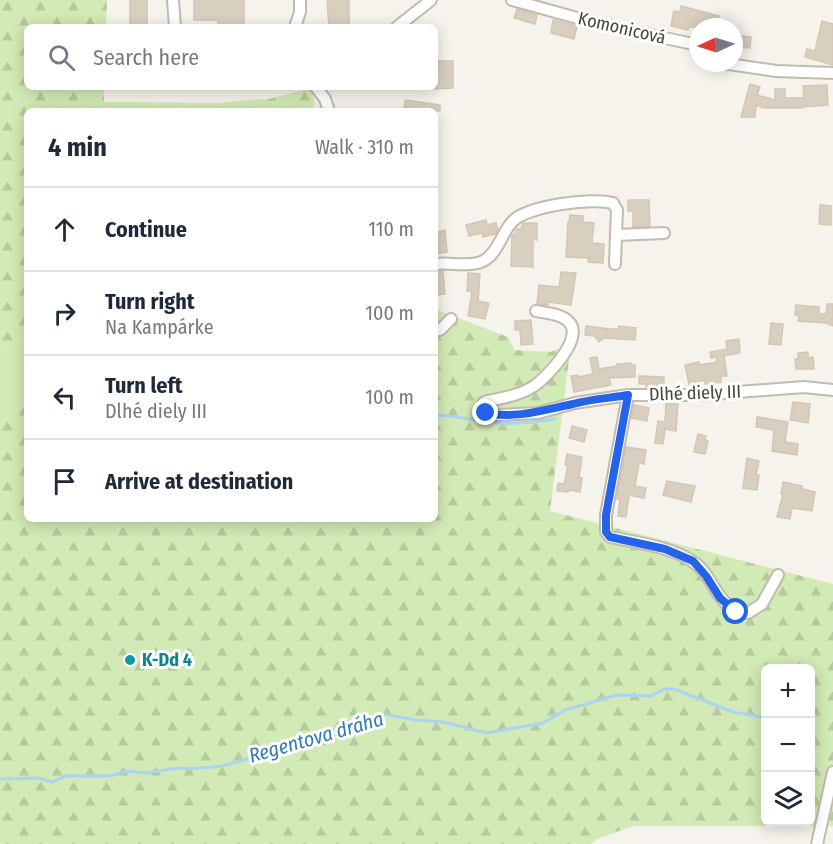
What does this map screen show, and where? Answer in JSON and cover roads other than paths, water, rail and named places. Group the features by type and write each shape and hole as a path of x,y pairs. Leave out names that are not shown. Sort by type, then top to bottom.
{"street":[{"path":"172,0 176,24"},
{"path":"296,24 300,12 300,0"},
{"path":"401,24 431,0"},
{"name":"Komonicová","path":"512,0 638,33 689,43"},
{"path":"743,66 776,71 833,73"},
{"path":"320,90 328,108"},
{"path":"438,264 475,263 485,260 517,217 542,208 604,200 613,203 618,210 615,264"},
{"path":"616,235 664,233"},
{"name":"Dlhé diely III","path":"536,311 566,319 571,324 573,334 565,354 550,373 533,386 504,398 484,402 482,406 486,413 498,415 538,413 575,403 628,395 698,395 804,387 833,390"},
{"path":"438,330 451,319"},
{"path":"628,395 606,515 606,532 610,537 665,549 693,561 720,598 736,612 748,614 762,604 778,575"},
{"path":"817,844 833,772"}],"waterway":[{"path":"438,415 497,423 555,419"},
{"name":"Regentova dráha","path":"0,779 38,778 53,782 65,776 111,776 126,771 146,773 178,768 222,766 247,759 261,752 290,748 322,734 383,714 443,722 487,733 543,723 565,710 617,695 651,696 664,689 674,689 733,712 761,717"}],"place":[{"name":"K-Dd 4","path":"130,660"}]}
